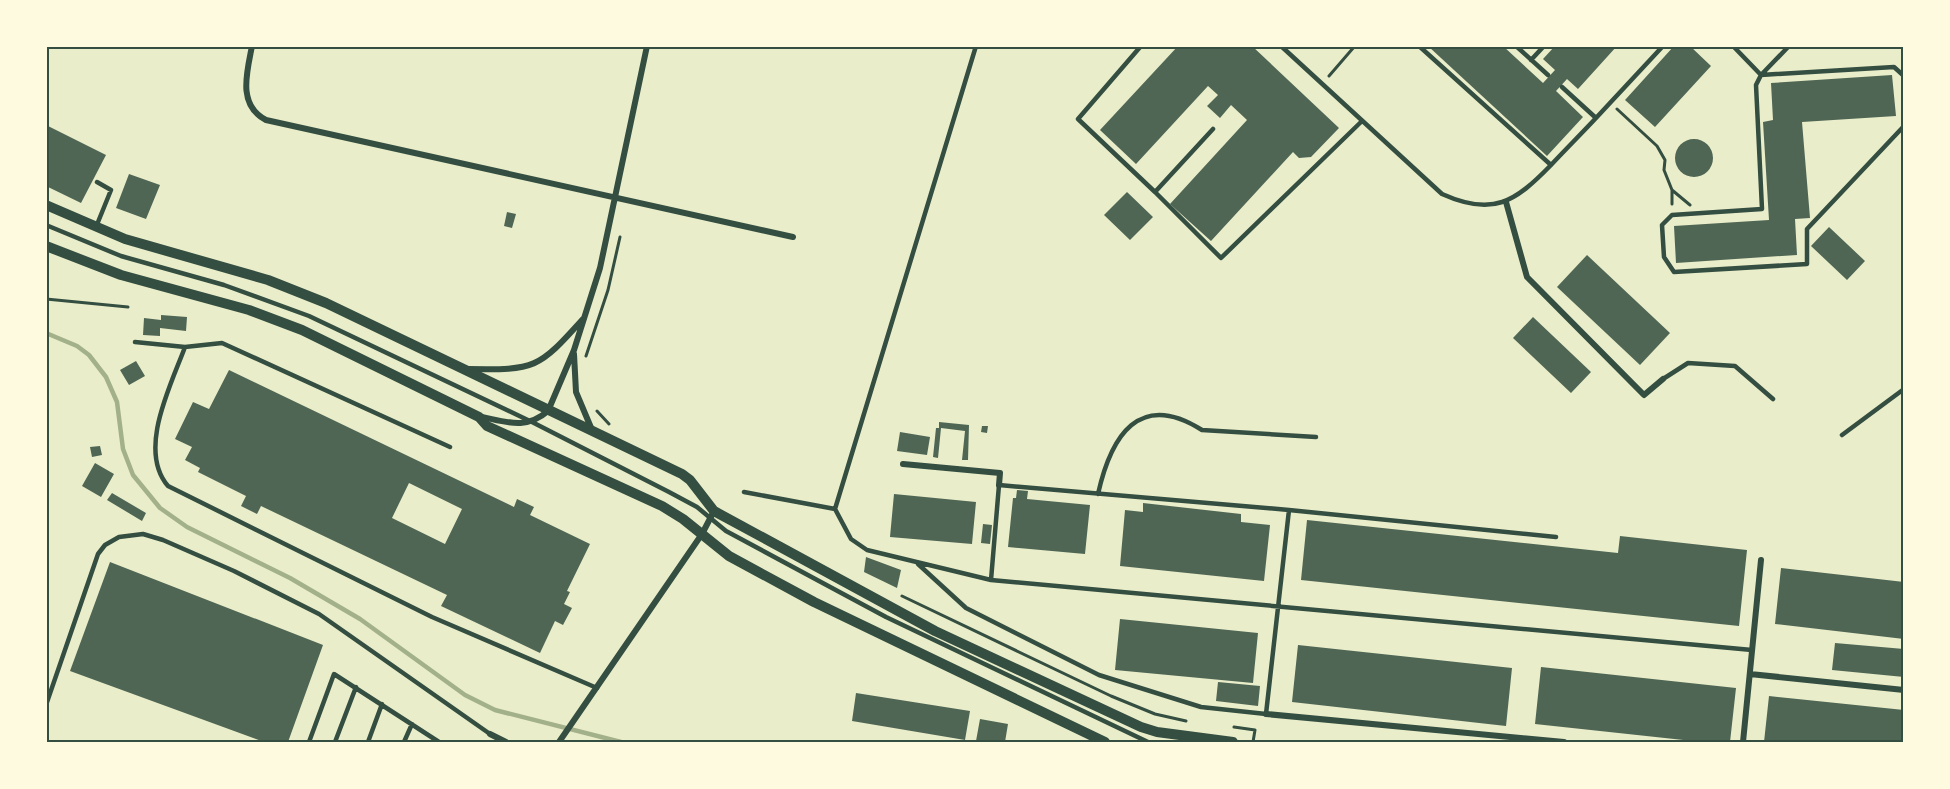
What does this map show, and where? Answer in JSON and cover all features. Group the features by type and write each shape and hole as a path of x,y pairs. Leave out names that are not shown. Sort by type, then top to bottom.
{"street":[{"path":"252,46 245,82 246,91 255,111 266,120 793,237"},
{"path":"46,246 121,275 249,310 302,330 479,417 505,423 532,422 548,411 586,316 616,198 647,46"},
{"path":"1506,202 1527,277 1644,395 1663,379"},
{"path":"46,205 96,227 155,248 268,280 363,320 682,474 690,480 712,516 935,630 1079,700 1157,732 1233,742"},
{"path":"463,369 510,370 536,364 556,349 586,316"},
{"path":"574,350 576,392 592,431"},
{"path":"479,417 488,426 662,506 729,556 814,602 1105,742"},
{"path":"903,464 1000,473 999,485"},
{"path":"560,741 712,516"},
{"path":"1743,742 1761,560"},
{"path":"1750,674 1904,690"},
{"path":"1266,714 1564,742"},
{"path":"1157,732 1165,742"},
{"path":"490,734 506,742"}],"lane":[{"path":"976,46 835,508 851,539 867,550 991,579 1752,651"},
{"path":"1141,46 1078,118 1221,258 1362,121"},
{"path":"1281,46 1442,194 1466,205 1488,206 1506,202 1527,189 1663,46"},
{"path":"1419,46 1551,165"},
{"path":"1516,46 1548,75"},
{"path":"1531,60 1544,46"},
{"path":"1733,46 1761,75 1894,67 1904,76"},
{"path":"1789,46 1761,75 1756,85 1762,210 1672,215 1662,225 1664,257 1674,272 1807,264 1807,229 1904,126"},
{"path":"1562,87 1596,118"},
{"path":"1155,192 1213,129"},
{"path":"96,227 111,190 97,182"},
{"path":"46,225 121,256 224,285 289,308 532,422 697,507 896,622 1148,742"},
{"path":"135,342 185,347 222,343 450,447"},
{"path":"185,347 161,408 155,456 159,476 168,486 432,617 597,688"},
{"path":"1663,379 1688,363 1735,366 1773,399"},
{"path":"1842,435 1904,389"},
{"path":"1098,494 1104,469 1115,446 1129,426 1139,418 1159,417 1187,420 1202,430 1316,437"},
{"path":"991,579 999,485 1288,510 1556,537"},
{"path":"744,492 835,508"},
{"path":"916,562 966,608 1099,675 1200,707 1266,714 1288,510"},
{"path":"46,705 98,554 105,545 118,537 143,534 234,571 319,614 490,734"},
{"path":"309,742 334,674 439,742"},
{"path":"335,742 356,687"},
{"path":"368,742 382,704"},
{"path":"404,742 412,724"},
{"path":"1130,734 1157,732"}],"path":[{"path":"1322,84 1354,47"},
{"path":"1610,103 1657,146 1665,160 1664,170 1672,190 1672,215"},
{"path":"1672,190 1701,214"},
{"path":"586,359 608,290 620,237"},
{"path":"46,299 128,307"},
{"path":"595,409 616,429"},
{"path":"900,595 1131,705 1155,714 1196,722"},
{"path":"1225,726 1256,730 1253,742"}],"building":[{"path":"1178,46 1252,46 1339,128 1311,157 1299,158 1293,152 1211,241 1170,204 1247,120 1231,105 1220,118 1207,106 1218,95 1208,86 1136,164 1100,130"},
{"path":"1428,46 1503,46 1543,83 1555,70 1543,59 1555,46 1617,46 1578,89 1567,79 1556,91 1583,117 1547,156"},
{"path":"1674,46 1690,46 1711,66 1655,127 1625,100"},
{"path":"1892,75 1896,116 1802,122 1810,218 1795,219 1797,255 1676,263 1674,226 1769,220 1763,122 1773,120 1771,83"},
{"path":"46,125 106,155 81,203 46,186"},
{"path":"1694,139 1708,144 1713,158 1708,172 1694,177 1680,172 1675,158 1680,144"},
{"path":"129,174 160,185 146,219 116,208"},
{"path":"1127,192 1153,217 1130,240 1104,215"},
{"path":"507,212 516,214 512,228 504,226"},
{"path":"1829,227 1865,261 1847,280 1811,246"},
{"path":"1587,255 1670,333 1640,365 1557,287"},
{"path":"161,315 187,317 186,331 160,328 160,336 143,335 144,318 161,320"},
{"path":"1533,317 1591,372 1571,393 1513,338"},
{"path":"136,361 145,376 129,385 120,370"},
{"path":"229,370 514,507 517,499 534,507 530,515 590,544 567,591 570,592 564,604 572,608 563,625 555,621 540,653 441,606 447,595 261,506 257,514 241,506 246,496 198,472 200,468 185,460 192,447 175,439 193,402 209,409","holes":["409,483 462,509 445,544 392,518"]},
{"path":"939,422 969,425 968,460 962,460 965,431 941,428 938,458 933,457 936,428 939,428"},
{"path":"982,426 988,426 987,433 981,432"},
{"path":"900,432 930,437 927,455 897,451"},
{"path":"100,446 102,455 92,457 90,447"},
{"path":"95,463 114,474 101,497 82,486"},
{"path":"1017,490 1028,491 1027,499 1090,505 1085,554 1008,547 1013,498 1016,498"},
{"path":"112,493 146,513 142,521 107,500"},
{"path":"894,494 976,502 972,544 890,537"},
{"path":"1143,503 1241,514 1241,522 1270,525 1264,581 1120,566 1125,510 1143,512"},
{"path":"1307,520 1618,553 1620,536 1747,550 1739,626 1301,580"},
{"path":"983,524 992,525 990,544 981,543"},
{"path":"866,557 901,570 897,588 864,572"},
{"path":"110,562 323,645 288,742 264,742 70,671"},
{"path":"1781,568 1904,582 1904,639 1775,624"},
{"path":"1120,619 1258,633 1253,683 1115,670"},
{"path":"1835,643 1904,649 1904,677 1832,670"},
{"path":"1298,645 1512,668 1506,726 1292,702"},
{"path":"1541,667 1736,688 1730,742 1702,742 1535,724"},
{"path":"1218,682 1260,686 1258,706 1216,701"},
{"path":"856,693 970,711 965,740 852,721"},
{"path":"1769,696 1904,710 1904,742 1764,742"},
{"path":"980,719 1008,724 1005,742 976,741"}],"waterway":[{"path":"46,333 77,346 89,355 106,377 117,402 123,449 133,475 160,508 187,527 290,578 360,619 465,695 495,710 621,742"}]}
